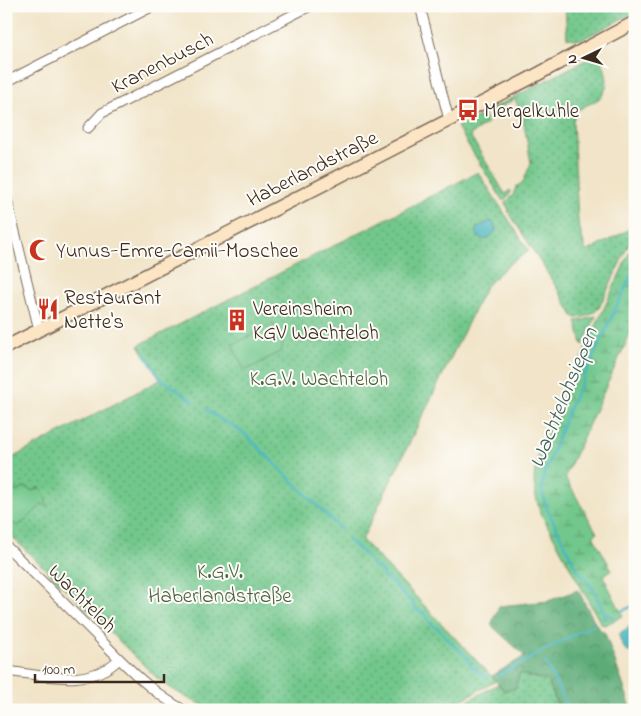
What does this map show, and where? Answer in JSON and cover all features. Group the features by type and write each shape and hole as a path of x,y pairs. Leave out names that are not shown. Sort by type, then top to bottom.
{"street":[{"path":"6,82 153,6"},
{"name":"Kranenbusch","path":"88,128 102,113 310,6"},
{"path":"420,6 449,120"},
{"name":"Haberlandstraße","path":"6,347 527,80 635,22"},
{"path":"6,195 39,330"},
{"name":"Wachteloh","path":"6,546 119,659 159,695 184,710"},
{"path":"6,671 78,677 92,675 108,668 119,659"}],"green space":[{"path":"565,6 635,6 635,12 581,40 567,38"},
{"path":"599,53 607,78 605,90 597,100 576,111 573,121 578,221 586,252 628,230 635,219 635,231 599,308 589,315 576,318 508,211 505,203 513,195 516,187 523,182 531,163 523,119 515,99 495,110 498,117 496,118 491,109"},
{"path":"484,114 488,123 470,135 505,194 510,190 511,192 503,201 457,127"},
{"path":"478,172 529,251 508,265 486,286 362,540 496,681 443,710 218,710 186,698 158,679 6,531 6,461 160,380 139,345"},
{"path":"635,240 635,323 565,477 597,533 593,536 612,570 603,576 623,616 605,625 601,624 541,514 536,497 534,474 540,449"},
{"path":"596,316 583,345 576,321"},
{"path":"273,324 282,341 281,351 245,371 232,345"},
{"path":"6,485 17,492 25,487 32,491 41,488 48,506 42,504 24,522 18,525 13,524 6,515"},
{"path":"578,590 598,628 605,633 632,710 559,710 548,681 520,674 515,689 504,691 492,676 525,656 491,625 499,606 548,601"},
{"path":"520,674 548,681 559,710 451,710 498,684 504,691"}],"water":[{"path":"490,221 494,223 496,230 487,239 482,239 476,230"},
{"path":"631,626 635,628 635,653 626,650 619,636 621,632"}],"waterway":[{"name":"Wachtelohsiepen","path":"603,619 604,613 593,589 577,569 547,509 542,491 544,475 568,411 635,267"},
{"name":"Wachtelohsiepen","path":"145,354 160,378 193,401"},
{"name":"Wachtelohsiepen","path":"206,410 245,434 341,529"},
{"name":"Wachtelohsiepen","path":"348,540 365,555 374,567 380,570 384,578 393,583 412,602 415,609 424,613 431,624 440,630 462,652 471,666 487,678"},
{"path":"622,611 635,605"},
{"path":"604,613 613,617"},
{"name":"Wachtelohsiepen","path":"497,676 594,624"},
{"path":"545,662 569,710"}],"place":[{"name":"Mergelkuhle","path":"468,110"},
{"name":"Yunus-Emre-Camii-Moschee","path":"40,250"},
{"name":"Restaurant Nette's","path":"48,309"},
{"name":"Vereinsheim KGV Wachteloh","path":"237,320"}],"park label":[{"name":"K.G.V. Wachteloh","path":"319,378"},
{"name":"K.G.V. Haberlandstraße","path":"220,583"}]}
